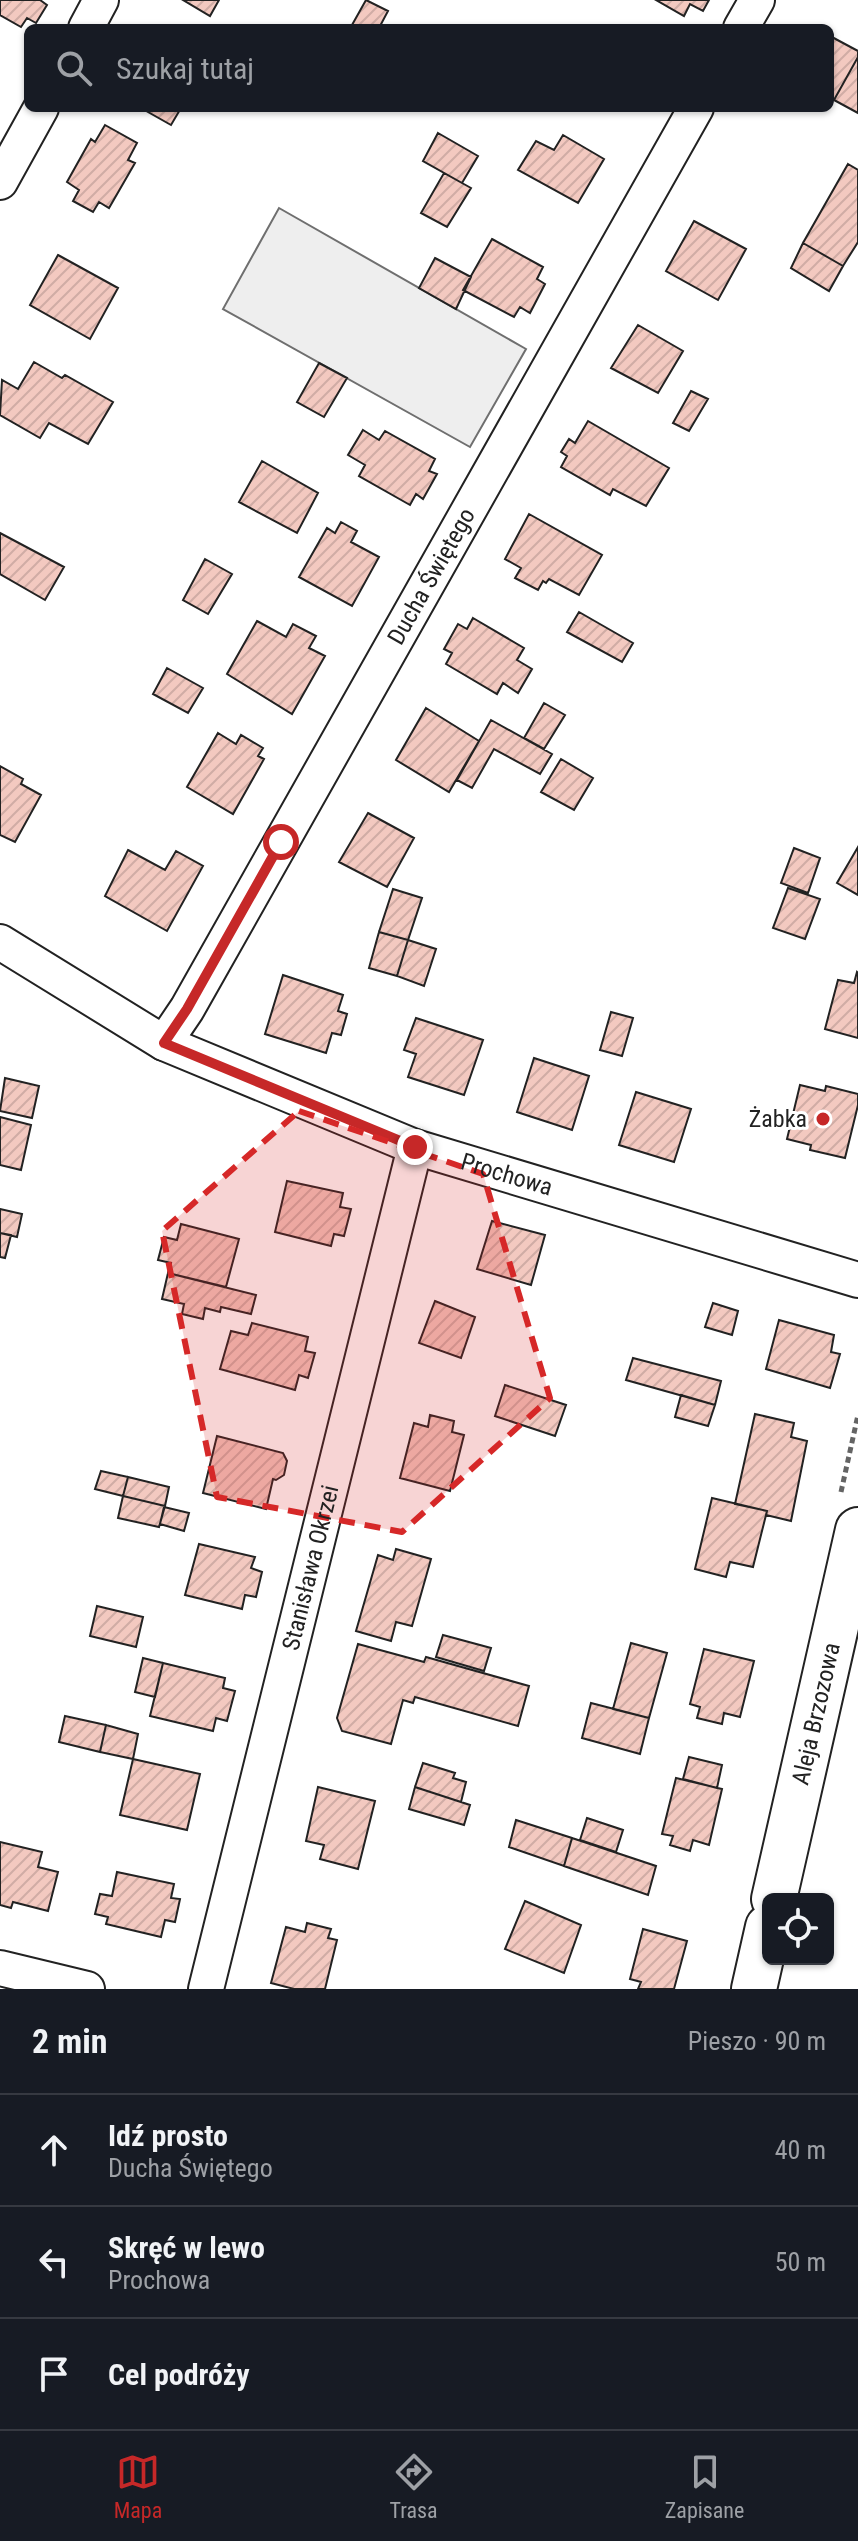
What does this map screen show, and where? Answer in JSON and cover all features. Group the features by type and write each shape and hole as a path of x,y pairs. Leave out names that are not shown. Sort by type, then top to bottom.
{"street":[{"path":"88,24 101,0"},
{"path":"743,24 757,0"},
{"path":"0,182 39,112"},
{"name":"Ducha Świętego","path":"164,1043 694,112"},
{"name":"Prochowa","path":"0,942 164,1043 415,1147 858,1280"},
{"name":"Stanisława Okrzei","path":"206,1989 415,1147"},
{"name":"Aleja Brzozowa","path":"775,1893 858,1530"},
{"path":"754,1989 762,1954"},
{"path":"0,1968 87,1989"}],"highlighted area":[{"path":"299,1111 483,1174 550,1398 402,1532 217,1497 162,1231"}],"shaded area":[{"path":"279,208 526,349 470,447 223,309"}],"building":[{"path":"0,0 40,0 47,5 36,23 27,18 21,27 0,15"},
{"path":"183,0 219,0 210,16"},
{"path":"366,0 388,11 381,24 353,24"},
{"path":"656,0 709,0 703,11 690,4 684,16"},
{"path":"834,38 858,51 858,57 834,100"},
{"path":"858,57 858,113 834,100"},
{"path":"148,112 179,112 171,125"},
{"path":"105,125 137,143 128,160 135,163 109,208 99,202 93,212 73,201 79,190 67,182 91,139 95,142"},
{"path":"438,133 478,156 462,183 423,161"},
{"path":"563,135 604,159 578,203 518,170 536,141 554,150"},
{"path":"848,164 858,170 858,242 843,266 803,243"},
{"path":"444,173 471,188 447,227 421,213"},
{"path":"694,221 746,249 718,300 666,271"},
{"path":"492,239 543,267 537,279 545,284 530,313 520,307 514,317 463,290"},
{"path":"803,243 843,266 829,291 791,268"},
{"path":"58,255 118,288 90,339 30,305"},
{"path":"435,258 471,277 456,309 419,288"},
{"path":"638,325 683,351 658,393 611,368"},
{"path":"34,362 62,378 65,375 113,402 88,444 49,423 40,438 0,415 2,380 18,389"},
{"path":"319,363 347,378 324,417 297,402"},
{"path":"691,391 708,399 689,431 673,423"},
{"path":"588,421 669,468 646,506 613,489 610,495 561,467 567,456 561,452 569,439 575,443"},
{"path":"363,430 379,440 385,431 435,459 429,471 437,474 423,499 416,494 410,505 359,476 365,465 348,455"},
{"path":"262,461 318,493 297,533 239,502"},
{"path":"529,514 602,555 579,595 549,579 546,583 543,581 538,590 515,578 521,568 505,559"},
{"path":"341,522 357,531 351,542 379,557 352,606 299,577 327,528 335,533"},
{"path":"0,533 64,567 45,600 0,574"},
{"path":"205,559 232,574 208,614 183,600"},
{"path":"579,612 633,643 622,662 567,632"},
{"path":"473,618 524,648 517,660 532,669 518,693 503,683 497,694 446,664 452,653 444,649 458,624 467,629"},
{"path":"257,621 286,637 293,624 316,636 309,648 325,656 292,714 227,674"},
{"path":"167,668 203,688 188,713 153,694"},
{"path":"544,703 565,715 544,749 524,738"},
{"path":"426,708 479,741 449,792 396,760"},
{"path":"491,720 552,754 540,774 494,749 472,788 457,780"},
{"path":"218,733 236,744 241,735 263,748 258,756 264,759 233,814 187,787"},
{"path":"561,759 593,778 574,810 541,792"},
{"path":"0,766 23,779 21,784 41,795 15,842 0,835"},
{"path":"368,813 414,838 387,887 339,862"},
{"path":"858,847 858,895 837,883"},
{"path":"794,848 820,858 808,893 781,883"},
{"path":"128,850 165,870 176,851 203,866 167,931 105,896"},
{"path":"788,888 820,899 805,939 773,928"},
{"path":"393,889 422,898 408,940 379,932"},
{"path":"379,932 408,940 397,976 369,968"},
{"path":"408,940 436,949 424,986 397,976"},
{"path":"857,972 858,1038 825,1029 838,980 854,983"},
{"path":"283,975 343,995 338,1011 347,1014 341,1035 332,1033 326,1053 265,1034"},
{"path":"611,1012 633,1018 622,1056 600,1050"},
{"path":"416,1018 483,1040 464,1095 408,1077 416,1054 404,1050"},
{"path":"534,1058 589,1076 572,1130 517,1112"},
{"path":"5,1078 39,1086 32,1118 0,1111"},
{"name":"Żabka","path":"800,1085 825,1091 826,1086 858,1094 845,1158 810,1150 811,1145 787,1139"},
{"path":"636,1092 691,1109 674,1162 619,1145"},
{"path":"0,1117 31,1125 21,1170 0,1165"},
{"path":"287,1181 343,1193 340,1207 351,1209 344,1236 334,1234 331,1246 275,1232"},
{"path":"0,1209 22,1214 17,1237 0,1233"},
{"path":"492,1221 545,1235 531,1285 477,1269"},
{"path":"181,1224 239,1239 226,1287 168,1273 171,1263 158,1260 164,1237 177,1240"},
{"path":"0,1233 11,1235 5,1258 0,1257"},
{"path":"168,1273 256,1295 251,1314 221,1307 220,1312 205,1308 203,1319 182,1314 184,1304 162,1299"},
{"path":"435,1301 475,1317 461,1358 419,1343"},
{"path":"713,1303 738,1311 732,1335 705,1327"},
{"path":"779,1320 834,1335 831,1352 840,1354 830,1388 766,1369"},
{"path":"252,1323 308,1337 305,1351 315,1353 308,1378 299,1375 295,1390 220,1369 231,1331 248,1335"},
{"path":"633,1358 721,1381 715,1405 626,1380"},
{"path":"505,1385 566,1405 555,1436 495,1416"},
{"path":"681,1395 715,1405 708,1426 675,1417"},
{"path":"755,1414 794,1423 791,1437 807,1441 791,1521 766,1515 767,1511 735,1504"},
{"path":"430,1415 454,1421 452,1432 464,1435 450,1491 400,1478 414,1423 428,1427"},
{"path":"217,1436 283,1453 287,1461 284,1475 273,1479 266,1509 203,1493"},
{"path":"101,1471 128,1477 123,1496 95,1489"},
{"path":"128,1477 169,1487 165,1506 123,1496"},
{"path":"123,1496 165,1506 159,1527 118,1518"},
{"path":"712,1498 767,1511 753,1567 730,1562 726,1577 695,1569"},
{"path":"164,1507 189,1513 184,1531 160,1524"},
{"path":"199,1544 255,1557 251,1568 262,1572 256,1597 245,1595 242,1609 185,1595"},
{"path":"396,1549 431,1559 412,1626 396,1622 391,1641 356,1631 378,1555 393,1560"},
{"path":"97,1606 143,1617 136,1647 90,1636"},
{"path":"443,1635 491,1648 484,1671 436,1657"},
{"path":"631,1643 667,1653 649,1718 613,1709"},
{"path":"358,1644 424,1662 426,1657 529,1686 518,1726 415,1697 413,1703 403,1700 391,1744 342,1731 337,1718"},
{"path":"704,1649 754,1661 740,1717 724,1713 722,1724 697,1718 700,1707 690,1704"},
{"path":"143,1658 163,1663 155,1697 135,1692"},
{"path":"163,1663 225,1678 223,1688 235,1691 227,1721 216,1718 213,1731 150,1716"},
{"path":"591,1703 649,1718 640,1754 582,1738"},
{"path":"65,1716 106,1725 100,1752 59,1742"},
{"path":"106,1725 138,1734 133,1759 100,1752"},
{"path":"689,1757 722,1765 717,1788 683,1779"},
{"path":"133,1759 200,1774 187,1830 120,1815"},
{"path":"423,1763 455,1773 453,1778 466,1782 461,1802 415,1787"},
{"path":"676,1778 722,1789 709,1845 693,1840 690,1851 670,1845 673,1836 662,1834"},
{"path":"318,1787 375,1801 358,1869 320,1859 324,1845 306,1841"},
{"path":"415,1787 470,1805 464,1825 409,1809"},
{"path":"587,1818 623,1830 616,1852 580,1840"},
{"path":"516,1820 572,1838 564,1866 509,1847"},
{"path":"572,1838 656,1866 648,1895 564,1866"},
{"path":"0,1842 42,1852 38,1867 58,1872 48,1911 13,1902 11,1908 0,1905"},
{"path":"117,1872 174,1884 171,1898 180,1899 175,1922 165,1920 161,1937 106,1924 108,1917 95,1914 100,1894 112,1896"},
{"path":"525,1901 581,1925 564,1973 505,1949"},
{"path":"307,1923 331,1929 328,1938 337,1940 325,1989 294,1989 271,1983 286,1927 305,1932"},
{"path":"643,1929 687,1941 674,1989 638,1989 641,1982 630,1979"}],"place":[{"name":"Żabka","path":"823,1119"}],"route":[{"path":"281,842 187,1009 164,1043 415,1147"}]}
